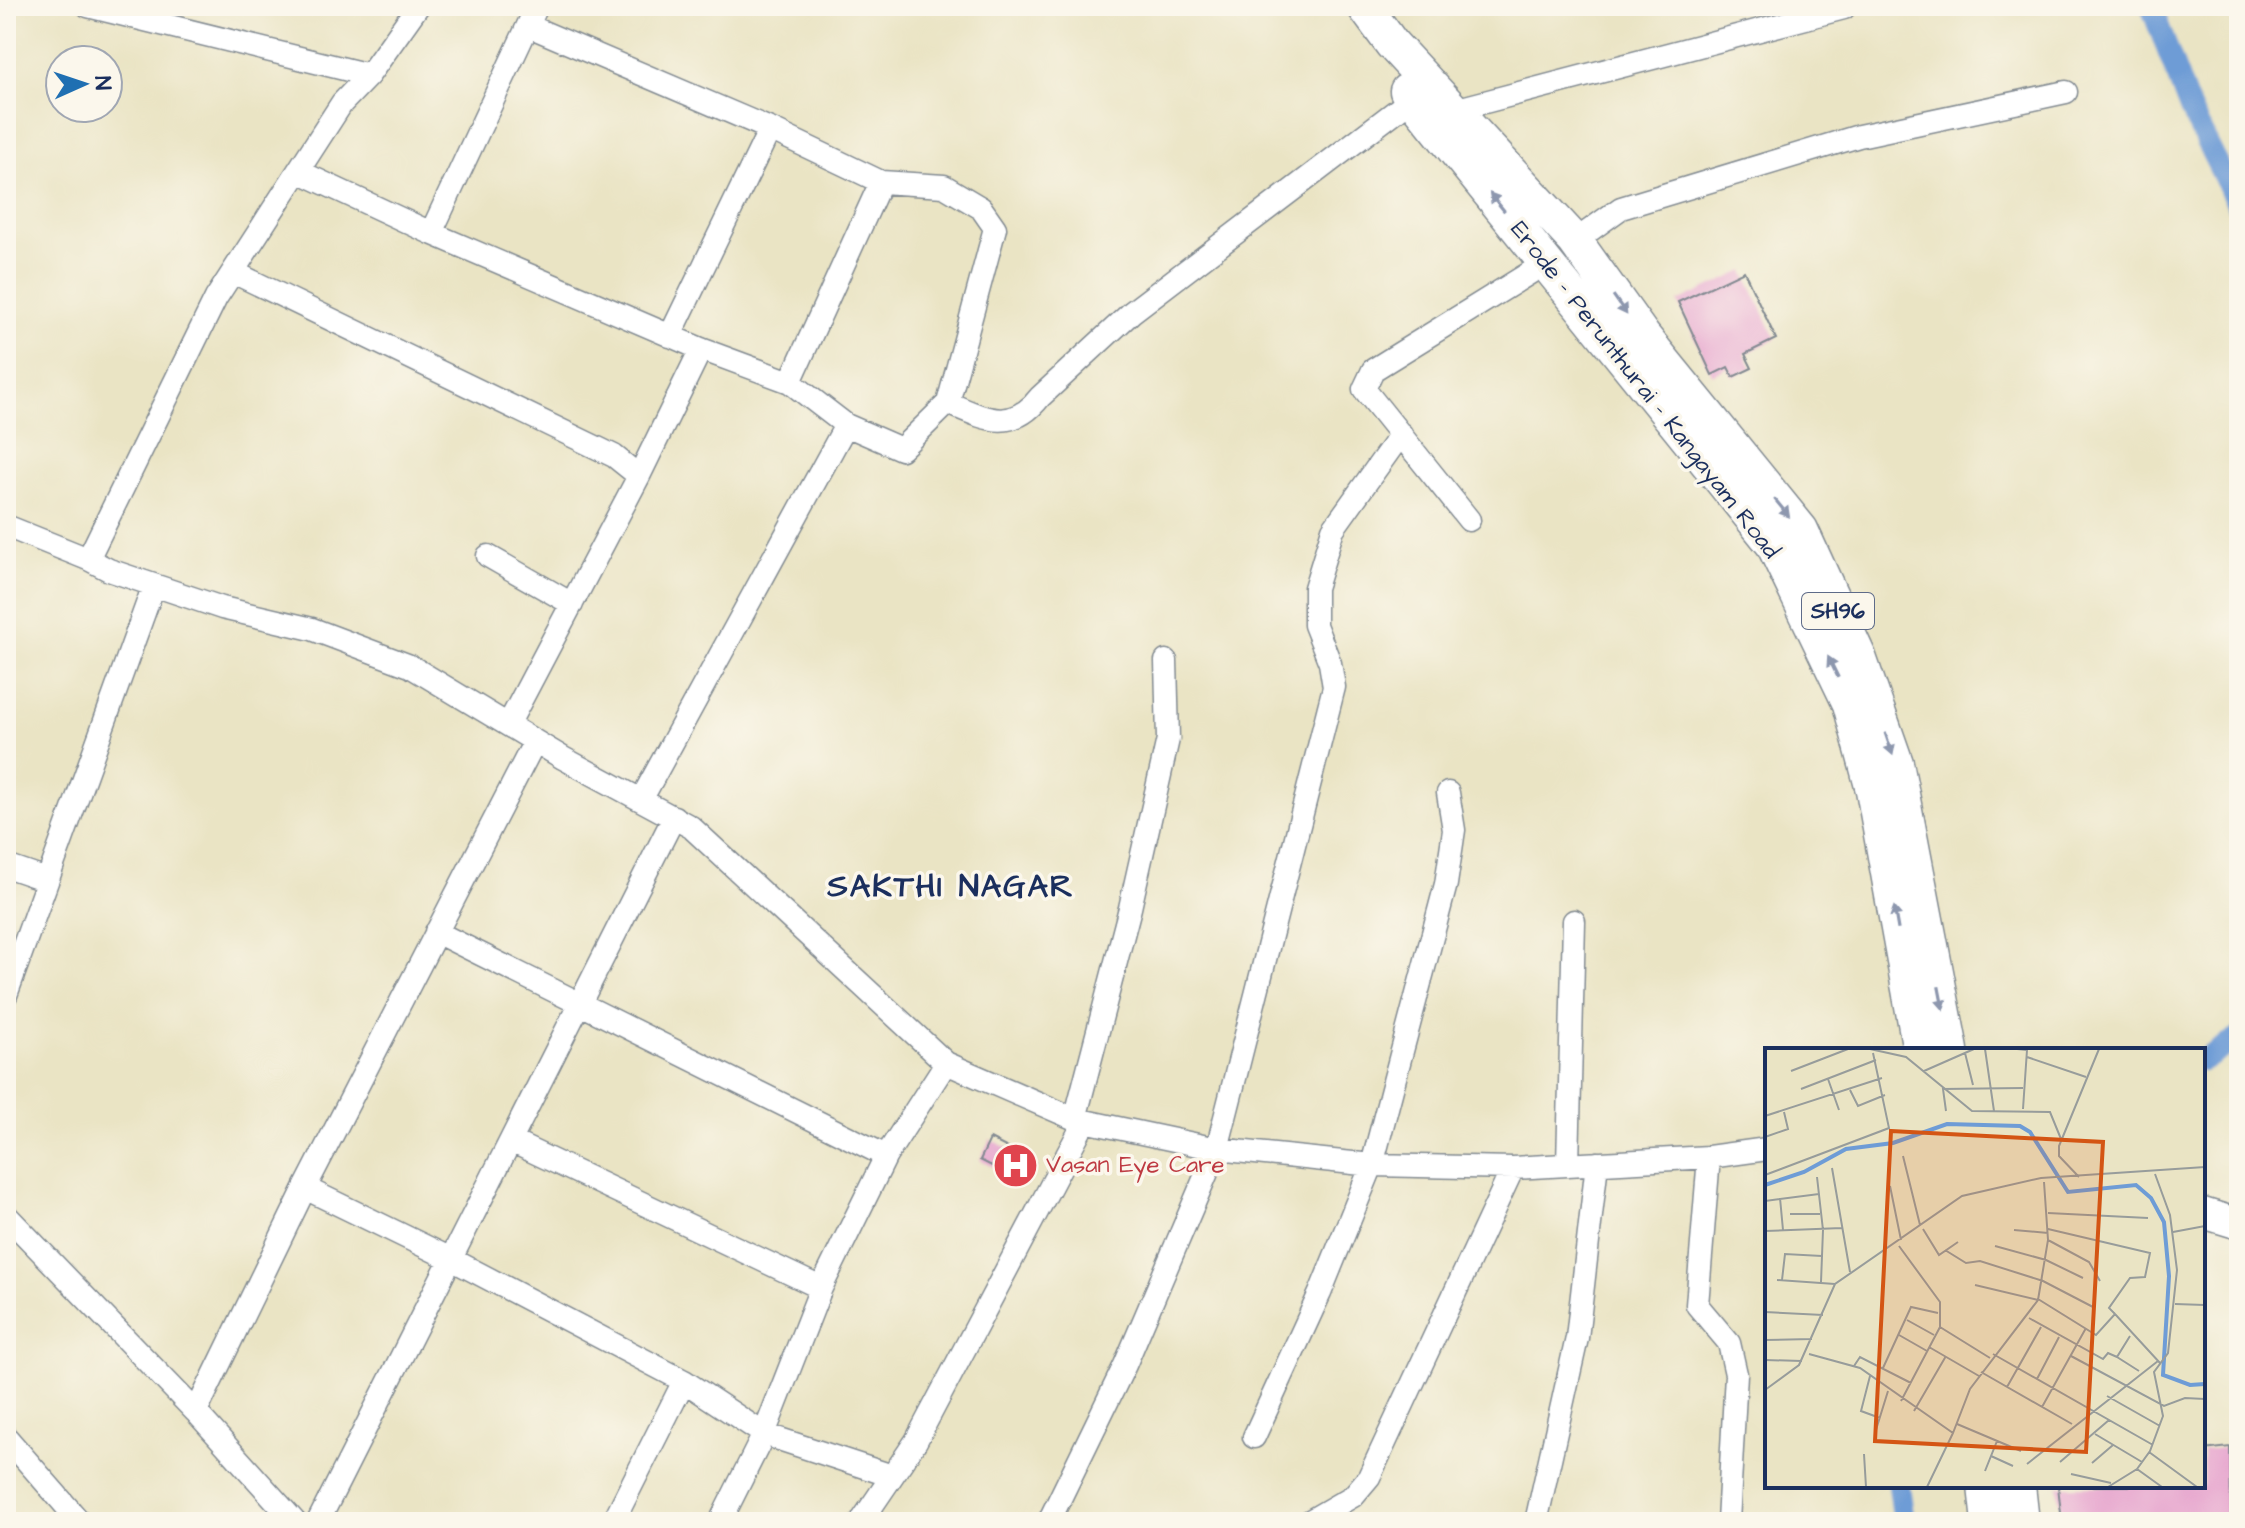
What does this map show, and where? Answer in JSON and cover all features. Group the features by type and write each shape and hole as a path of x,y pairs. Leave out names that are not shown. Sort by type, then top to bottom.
{"main road":[{"name":"Erode - Perunthurai - Kangayam Road","path":"1339,6 1773,544 1802,568 1859,657 1896,763 1951,1048"},
{"name":"Erode - Perunthurai - Kangayam Road","path":"1364,6 1392,44 1575,241 1643,336 1801,530 1802,568 1850,704 1873,790 1920,1048"},
{"path":"1985,1488 1989,1522"},
{"path":"2018,1488 2022,1522"}],"street":[{"path":"88,6 171,16 369,75"},
{"path":"88,559 216,298 342,103 369,75 418,6"},
{"path":"1454,110 1844,8"},
{"path":"298,171 431,233 670,336 790,382 846,425 901,449 948,403 995,228 981,208 944,186 881,182 533,16 431,233"},
{"path":"1575,241 1621,208 1859,136 2066,92"},
{"path":"948,403 991,420 1011,419 1029,412 1040,397 1132,312 1413,98"},
{"path":"670,336 770,129"},
{"path":"790,382 881,182"},
{"path":"1469,520 1364,389 1373,370 1546,263"},
{"path":"233,272 614,456 639,476"},
{"path":"508,725 639,476 701,349"},
{"path":"641,800 846,425"},
{"path":"1051,1517 1125,1365 1217,1149 1334,687 1330,663 1315,625 1315,588 1333,529 1401,434"},
{"path":"6,526 109,570 222,608 312,629 410,666 535,741 691,827 946,1063 1080,1120 1217,1149 1372,1165 1513,1168 1709,1157 1765,1149"},
{"path":"488,556 572,604"},
{"path":"6,995 154,585"},
{"path":"861,1522 916,1441 1080,1120 1168,739 1166,661"},
{"path":"196,1412 305,1188 535,741"},
{"path":"1254,1437 1320,1293 1372,1165 1446,884 1454,830 1448,793"},
{"path":"318,1522 674,817"},
{"path":"6,866 47,880"},
{"path":"1568,1165 1574,921"},
{"path":"436,932 886,1156"},
{"path":"720,1522 764,1434 821,1288 886,1156 946,1063"},
{"path":"511,1141 821,1288"},
{"path":"1709,1157 1697,1305 1729,1343 1736,1374 1728,1522"},
{"path":"1536,1522 1577,1338 1597,1163"},
{"path":"1308,1522 1353,1496 1369,1477 1513,1168"},
{"path":"305,1188 451,1259 684,1381 764,1434 892,1476"},
{"path":"2205,1214 2239,1224"},
{"path":"6,1215 196,1412 295,1522"},
{"path":"613,1522 684,1381"},
{"path":"6,1437 80,1522"}],"building":[{"path":"1744,271 1776,339 1745,354 1752,368 1733,377 1728,367 1712,375 1678,302"},
{"path":"990,1139 1035,1162 1025,1183 980,1160"},
{"path":"2230,1447 2231,1522 2062,1522 2058,1488 2205,1488 2205,1450"}],"waterway":[{"path":"2151,6 2190,109 2239,207"},
{"path":"2205,1060 2239,1037"},
{"path":"1899,1488 1904,1522"}],"place":[{"name":"Vasan Eye Care","path":"1015,1165"}],"district":[{"name":"SAKTHI NAGAR","path":"951,886"}]}
